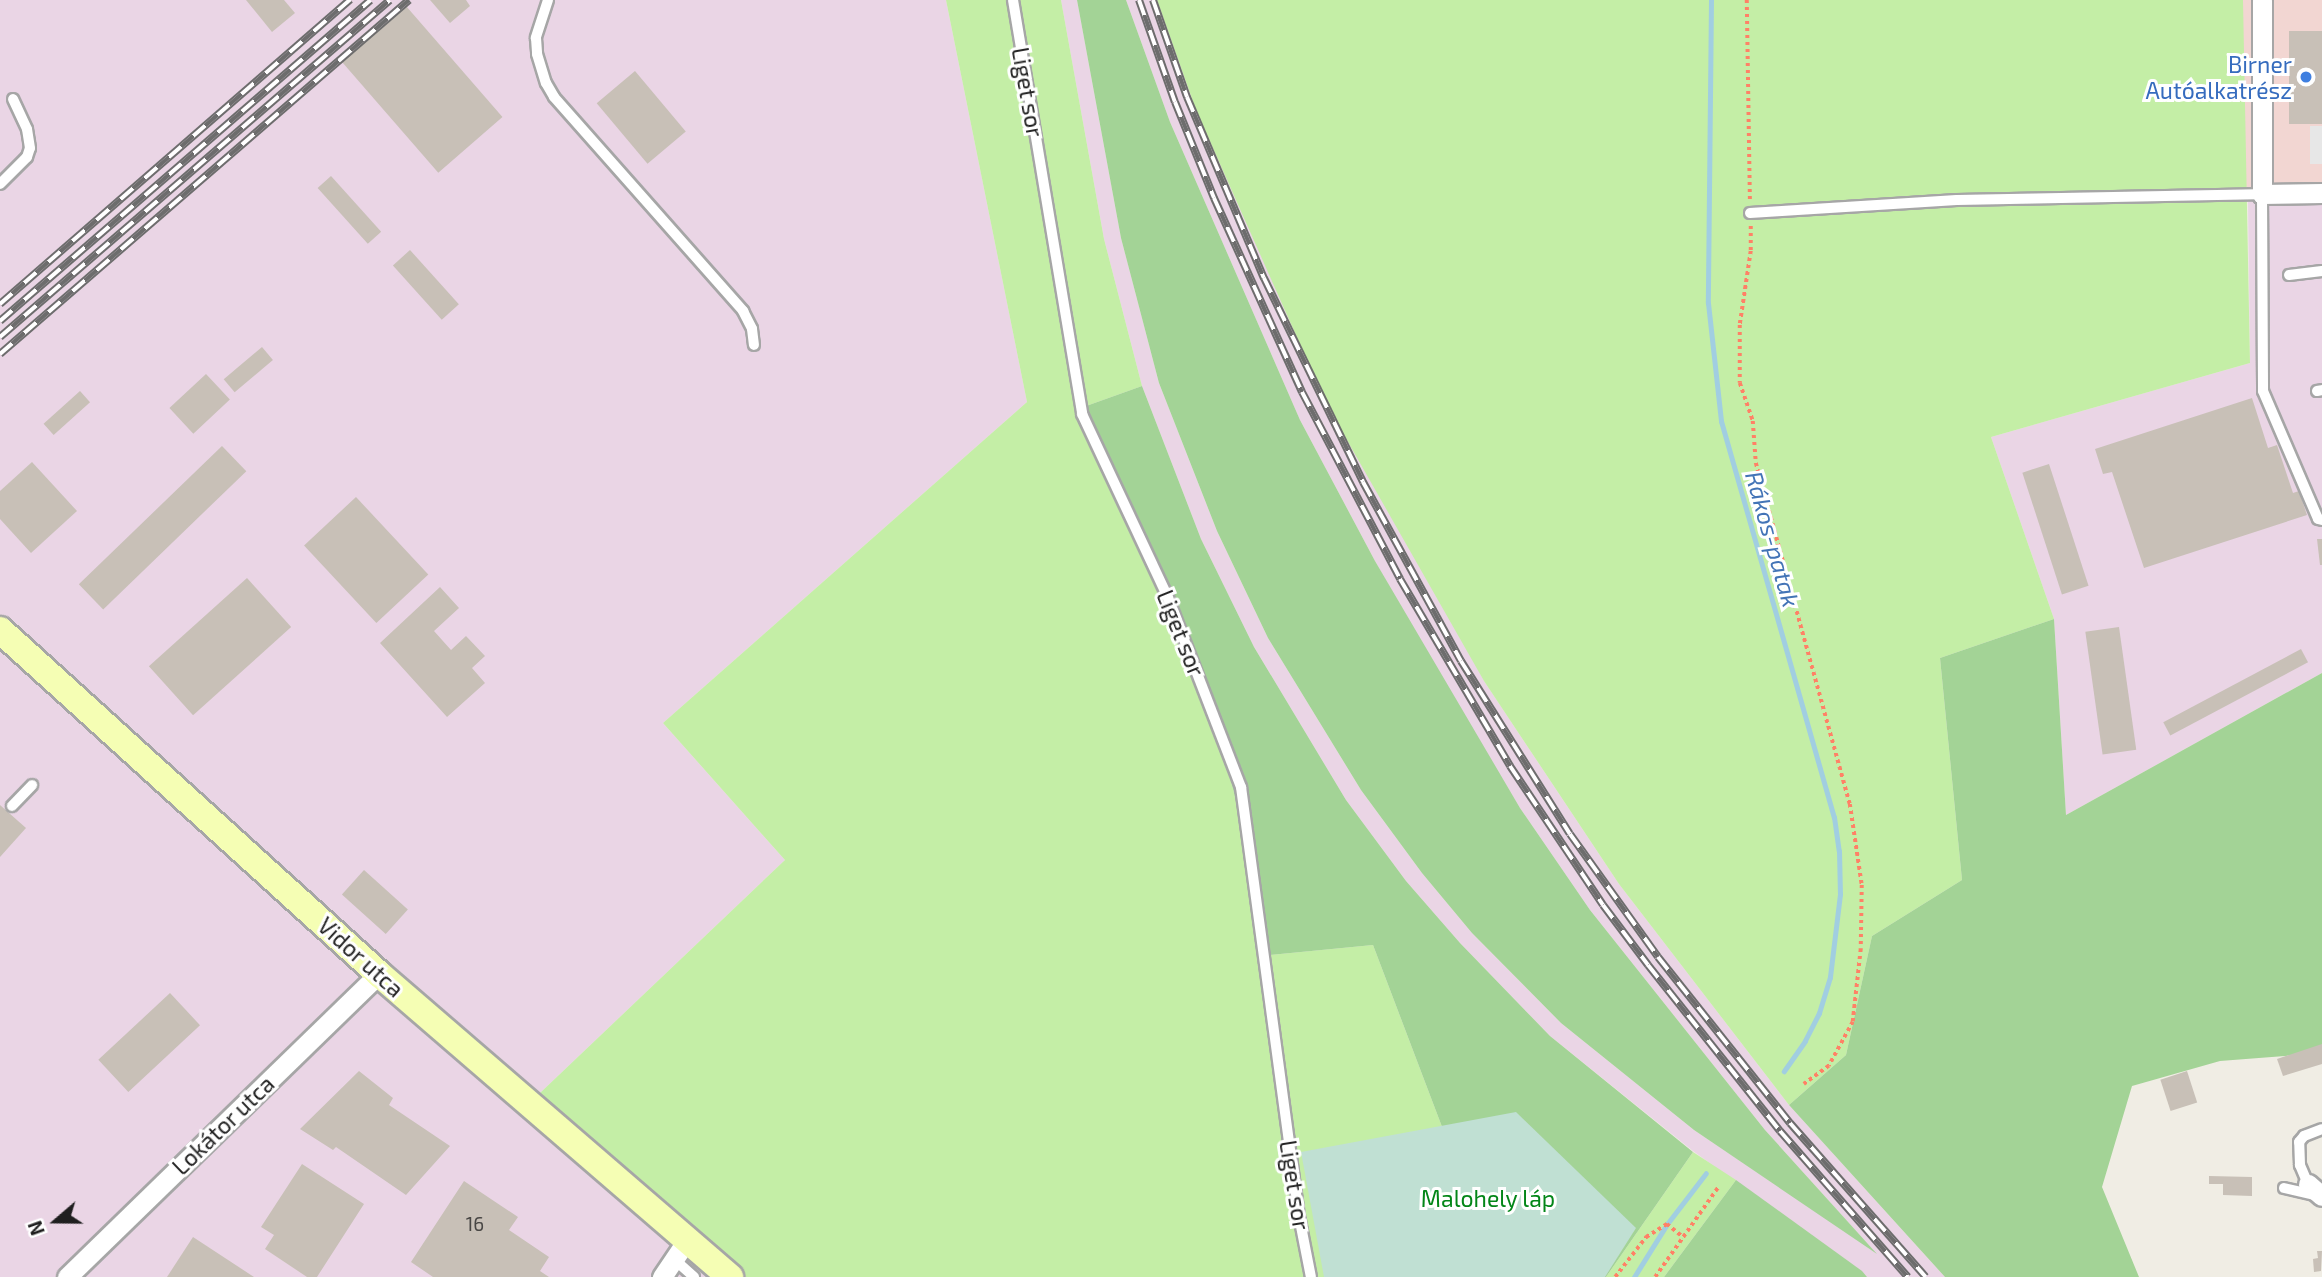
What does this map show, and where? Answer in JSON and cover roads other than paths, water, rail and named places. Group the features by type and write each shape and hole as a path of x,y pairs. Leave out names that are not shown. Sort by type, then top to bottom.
{"street":[{"path":"2262,0 2262,194 2322,193"},
{"name":"Vidor utca","path":"0,629 680,1249 730,1277"},
{"name":"Lokátor utca","path":"66,1277 379,974"},
{"path":"662,1277 680,1249"}],"lane":[{"path":"548,0 536,38 537,54 546,83 554,97 743,311 752,330 754,345"},
{"name":"Liget sor","path":"1013,0 1082,414 1168,598 1241,787 1298,1212 1311,1277"},
{"path":"0,184 27,157 30,148 27,129 13,99"},
{"path":"1750,213 1957,200 2262,194 2263,391 2318,519 2322,520"},
{"path":"2289,275 2322,271"},
{"path":"12,806 32,785"},
{"path":"2317,1192 2300,1166 2300,1142 2304,1136 2322,1129"},
{"path":"2284,1188 2317,1192"},
{"path":"680,1249 694,1277"}],"waterway":[{"name":"Rákos-patak","path":"1711,0 1708,303 1721,421 1834,817 1839,851 1840,894 1830,977 1819,1013 1805,1041 1784,1071"},
{"name":"Rákos-patak","path":"1634,1277 1667,1224 1706,1173"}],"railway":[{"path":"0,304 350,0"},
{"path":"0,321 370,0"},
{"path":"0,337 390,0"},
{"path":"0,354 409,0"},
{"path":"1139,0 1175,102 1214,198 1302,392 1400,579 1510,766 1603,905 1648,965 1780,1131 1908,1277"},
{"path":"1153,0 1187,97 1264,278 1363,482 1461,661 1570,834 1658,957 1790,1123 1926,1277"}],"place":[{"name":"Birner Autóalkatrész","path":"2306,77"}],"park label":[{"name":"Malohely láp","path":"1488,1198"}]}
